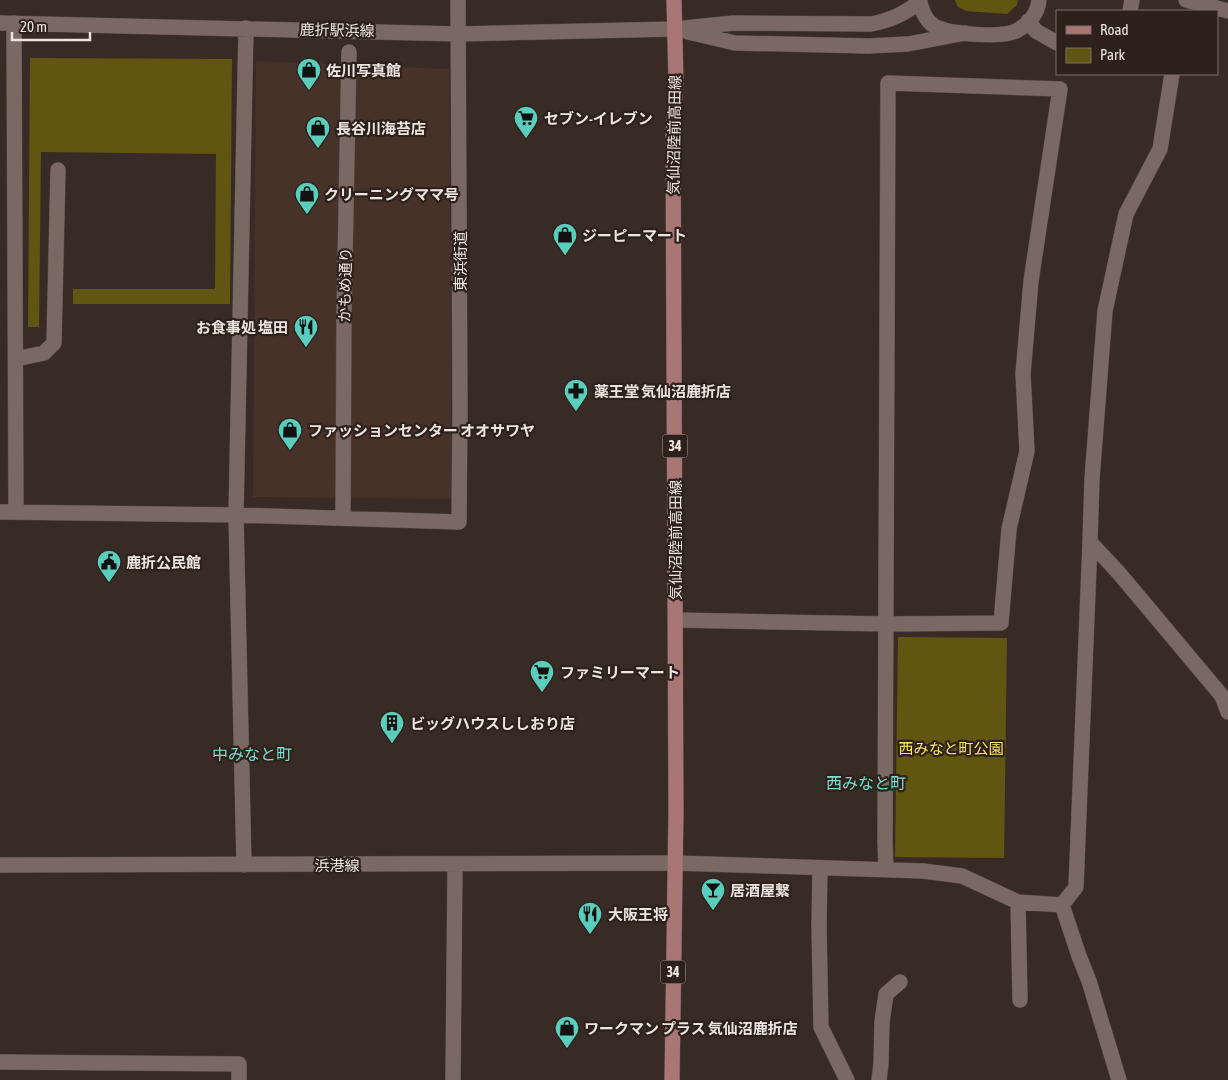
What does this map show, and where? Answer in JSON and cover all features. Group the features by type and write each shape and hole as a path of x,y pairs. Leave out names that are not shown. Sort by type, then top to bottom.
{"main road":[{"name":"気仙沼陸前高田線","path":"672,1080 676,811 673,145 676,80 674,0"}],"street":[{"name":"東浜街道","path":"344,518 459,522 458,0"},
{"path":"674,29 734,23 871,24 901,15 920,1 923,14 933,25 946,30 965,33 998,34 1016,31 1033,18 1038,6 1038,0"},
{"path":"1185,0 1228,11"},
{"path":"1028,21 1036,31 1056,42"},
{"name":"鹿折駅浜線","path":"7,23 459,34 674,29"},
{"path":"7,23 16,359 16,512"},
{"path":"244,865 236,515 246,28"},
{"path":"674,29 735,43 868,46 908,44 965,33"},
{"name":"かもめ通り","path":"344,518 344,314 349,52"},
{"path":"1062,905 1076,887 1092,479 1105,311 1126,214 1160,149 1172,75"},
{"path":"676,620 887,624 1001,623 1009,529 1027,451 1023,374 1030,282 1060,89 888,82 887,624 886,870"},
{"path":"16,359 44,353 54,343 58,170"},
{"path":"0,512 344,518"},
{"path":"1090,542 1225,695 1228,712"},
{"name":"浜港線","path":"0,865 674,863 923,871 962,876 1018,902"},
{"path":"453,1080 455,864"},
{"path":"820,868 821,1028 848,1080"},
{"path":"1020,1000 1018,902 1062,905"},
{"path":"1062,905 1079,956 1090,980 1119,1080"},
{"path":"879,1080 882,1064 882,1022 886,994 900,982"},
{"path":"0,1062 239,1064 239,1080"}],"shaded area":[{"path":"256,61 449,69 452,499 253,497"}],"green space":[{"path":"955,0 1018,0 1017,5 1007,14 966,11 958,7"},
{"path":"30,58 232,59 230,304 73,304 73,289 215,289 216,154 41,152 39,327 28,327"},
{"name":"西みなと町公園","path":"898,637 1007,638 1004,858 895,857"}],"place":[{"name":"佐川写真館","path":"309,91"},
{"name":"セブン-イレブン","path":"526,139"},
{"name":"長谷川海苔店","path":"318,149"},
{"name":"クリーニングママ号","path":"307,215"},
{"name":"ジーピーマート","path":"565,256"},
{"name":"お食事処 塩田","path":"306,348"},
{"name":"薬王堂 気仙沼鹿折店","path":"576,412"},
{"name":"ファッションセンター オオサワヤ","path":"290,451"},
{"name":"鹿折公民館","path":"109,583"},
{"name":"ファミリーマート","path":"542,693"},
{"name":"ビッグハウスししおり店","path":"392,744"},
{"name":"居酒屋繋","path":"713,911"},
{"name":"大阪王将","path":"590,935"},
{"name":"ワークマン プラス 気仙沼鹿折店","path":"567,1049"}],"district":[{"name":"中みなと町","path":"252,754"},
{"name":"西みなと町","path":"866,783"}]}
